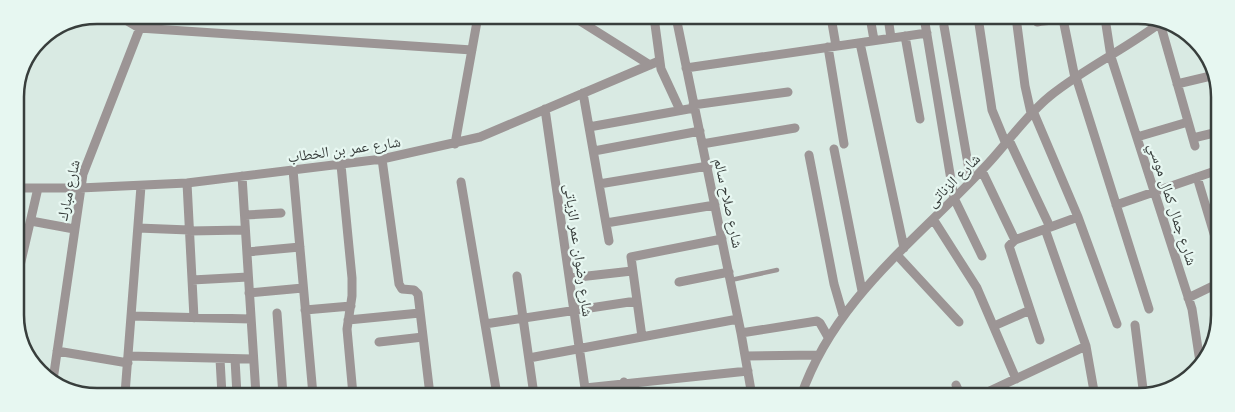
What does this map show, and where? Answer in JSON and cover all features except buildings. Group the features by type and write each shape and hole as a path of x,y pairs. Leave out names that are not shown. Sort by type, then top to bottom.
{"street":[{"path":"132,24 139,28 472,50"},
{"name":"شارع مبارك","path":"54,374 80,188 88,159 141,24"},
{"path":"455,144 477,24"},
{"path":"585,24 650,65"},
{"path":"655,24 659,61 667,86 680,110"},
{"name":"شارع صلاح سالم","path":"678,24 716,205 751,388"},
{"path":"831,24 832,47 844,144"},
{"path":"871,24 874,40"},
{"path":"889,24 891,38"},
{"path":"925,24 954,198 982,256"},
{"path":"979,24 992,110 1047,228 1086,346 1093,388"},
{"path":"1017,24 1025,86 1032,112 1078,217 1117,324"},
{"path":"1064,24 1075,78 1149,310"},
{"name":"شارع جمال كمال موسي","path":"1106,24 1110,57 1195,321 1199,356"},
{"path":"944,26 971,181"},
{"name":"شارع الزناتى","path":"804,388 828,337 862,291 982,171 1032,112 1075,78 1156,26"},
{"path":"1160,27 1194,142 1211,135"},
{"path":"686,68 927,33"},
{"path":"905,36 920,119"},
{"path":"860,42 901,251 959,322"},
{"name":"شارع عمر بن الخطاب","path":"24,188 80,188 187,183 382,159 455,144 492,132 659,61"},
{"path":"1178,84 1208,77"},
{"path":"583,92 609,241"},
{"path":"589,127 694,106 788,92"},
{"name":"شارع رضوان عمر الزياتى","path":"545,109 586,388"},
{"path":"1137,137 1188,122"},
{"path":"702,144 795,128"},
{"path":"594,152 700,131"},
{"path":"834,149 862,291"},
{"path":"808,155 834,284 844,315"},
{"path":"382,159 399,284 402,289 412,289 417,292 429,388"},
{"path":"340,165 352,278 347,339 352,388"},
{"path":"599,184 708,166"},
{"path":"293,170 312,388"},
{"path":"982,171 1015,240"},
{"path":"1116,205 1153,190 1211,172"},
{"path":"242,176 255,388"},
{"path":"1197,177 1211,224"},
{"path":"461,182 496,388"},
{"path":"187,183 194,318"},
{"path":"126,388 141,186"},
{"path":"24,249 38,188"},
{"path":"606,224 716,205"},
{"path":"245,215 281,213"},
{"path":"1040,340 1009,251 1009,246 1015,240 1078,217"},
{"path":"932,219 974,282 1016,379"},
{"path":"31,221 74,229"},
{"path":"138,228 245,230"},
{"path":"642,337 631,258 722,239"},
{"path":"247,252 300,247"},
{"path":"570,278 632,271"},
{"path":"517,276 533,388"},
{"path":"679,282 730,276"},
{"path":"192,280 248,277"},
{"path":"1188,298 1211,287"},
{"path":"249,293 303,288"},
{"path":"485,324 636,301"},
{"path":"305,310 351,306"},
{"path":"994,326 1030,310"},
{"path":"277,313 282,388"},
{"path":"348,320 420,313"},
{"path":"131,316 251,319"},
{"path":"529,358 738,319"},
{"path":"741,333 817,321 828,337"},
{"path":"1135,325 1143,388"},
{"path":"379,342 423,337"},
{"path":"997,388 1086,346"},
{"path":"57,351 128,360 253,359"},
{"path":"746,356 818,355"},
{"path":"220,359 222,388"},
{"path":"235,359 237,388"},
{"path":"599,388 624,382 748,371"},
{"path":"624,382 625,388"}],"lane":[{"path":"730,276 777,270"}]}
